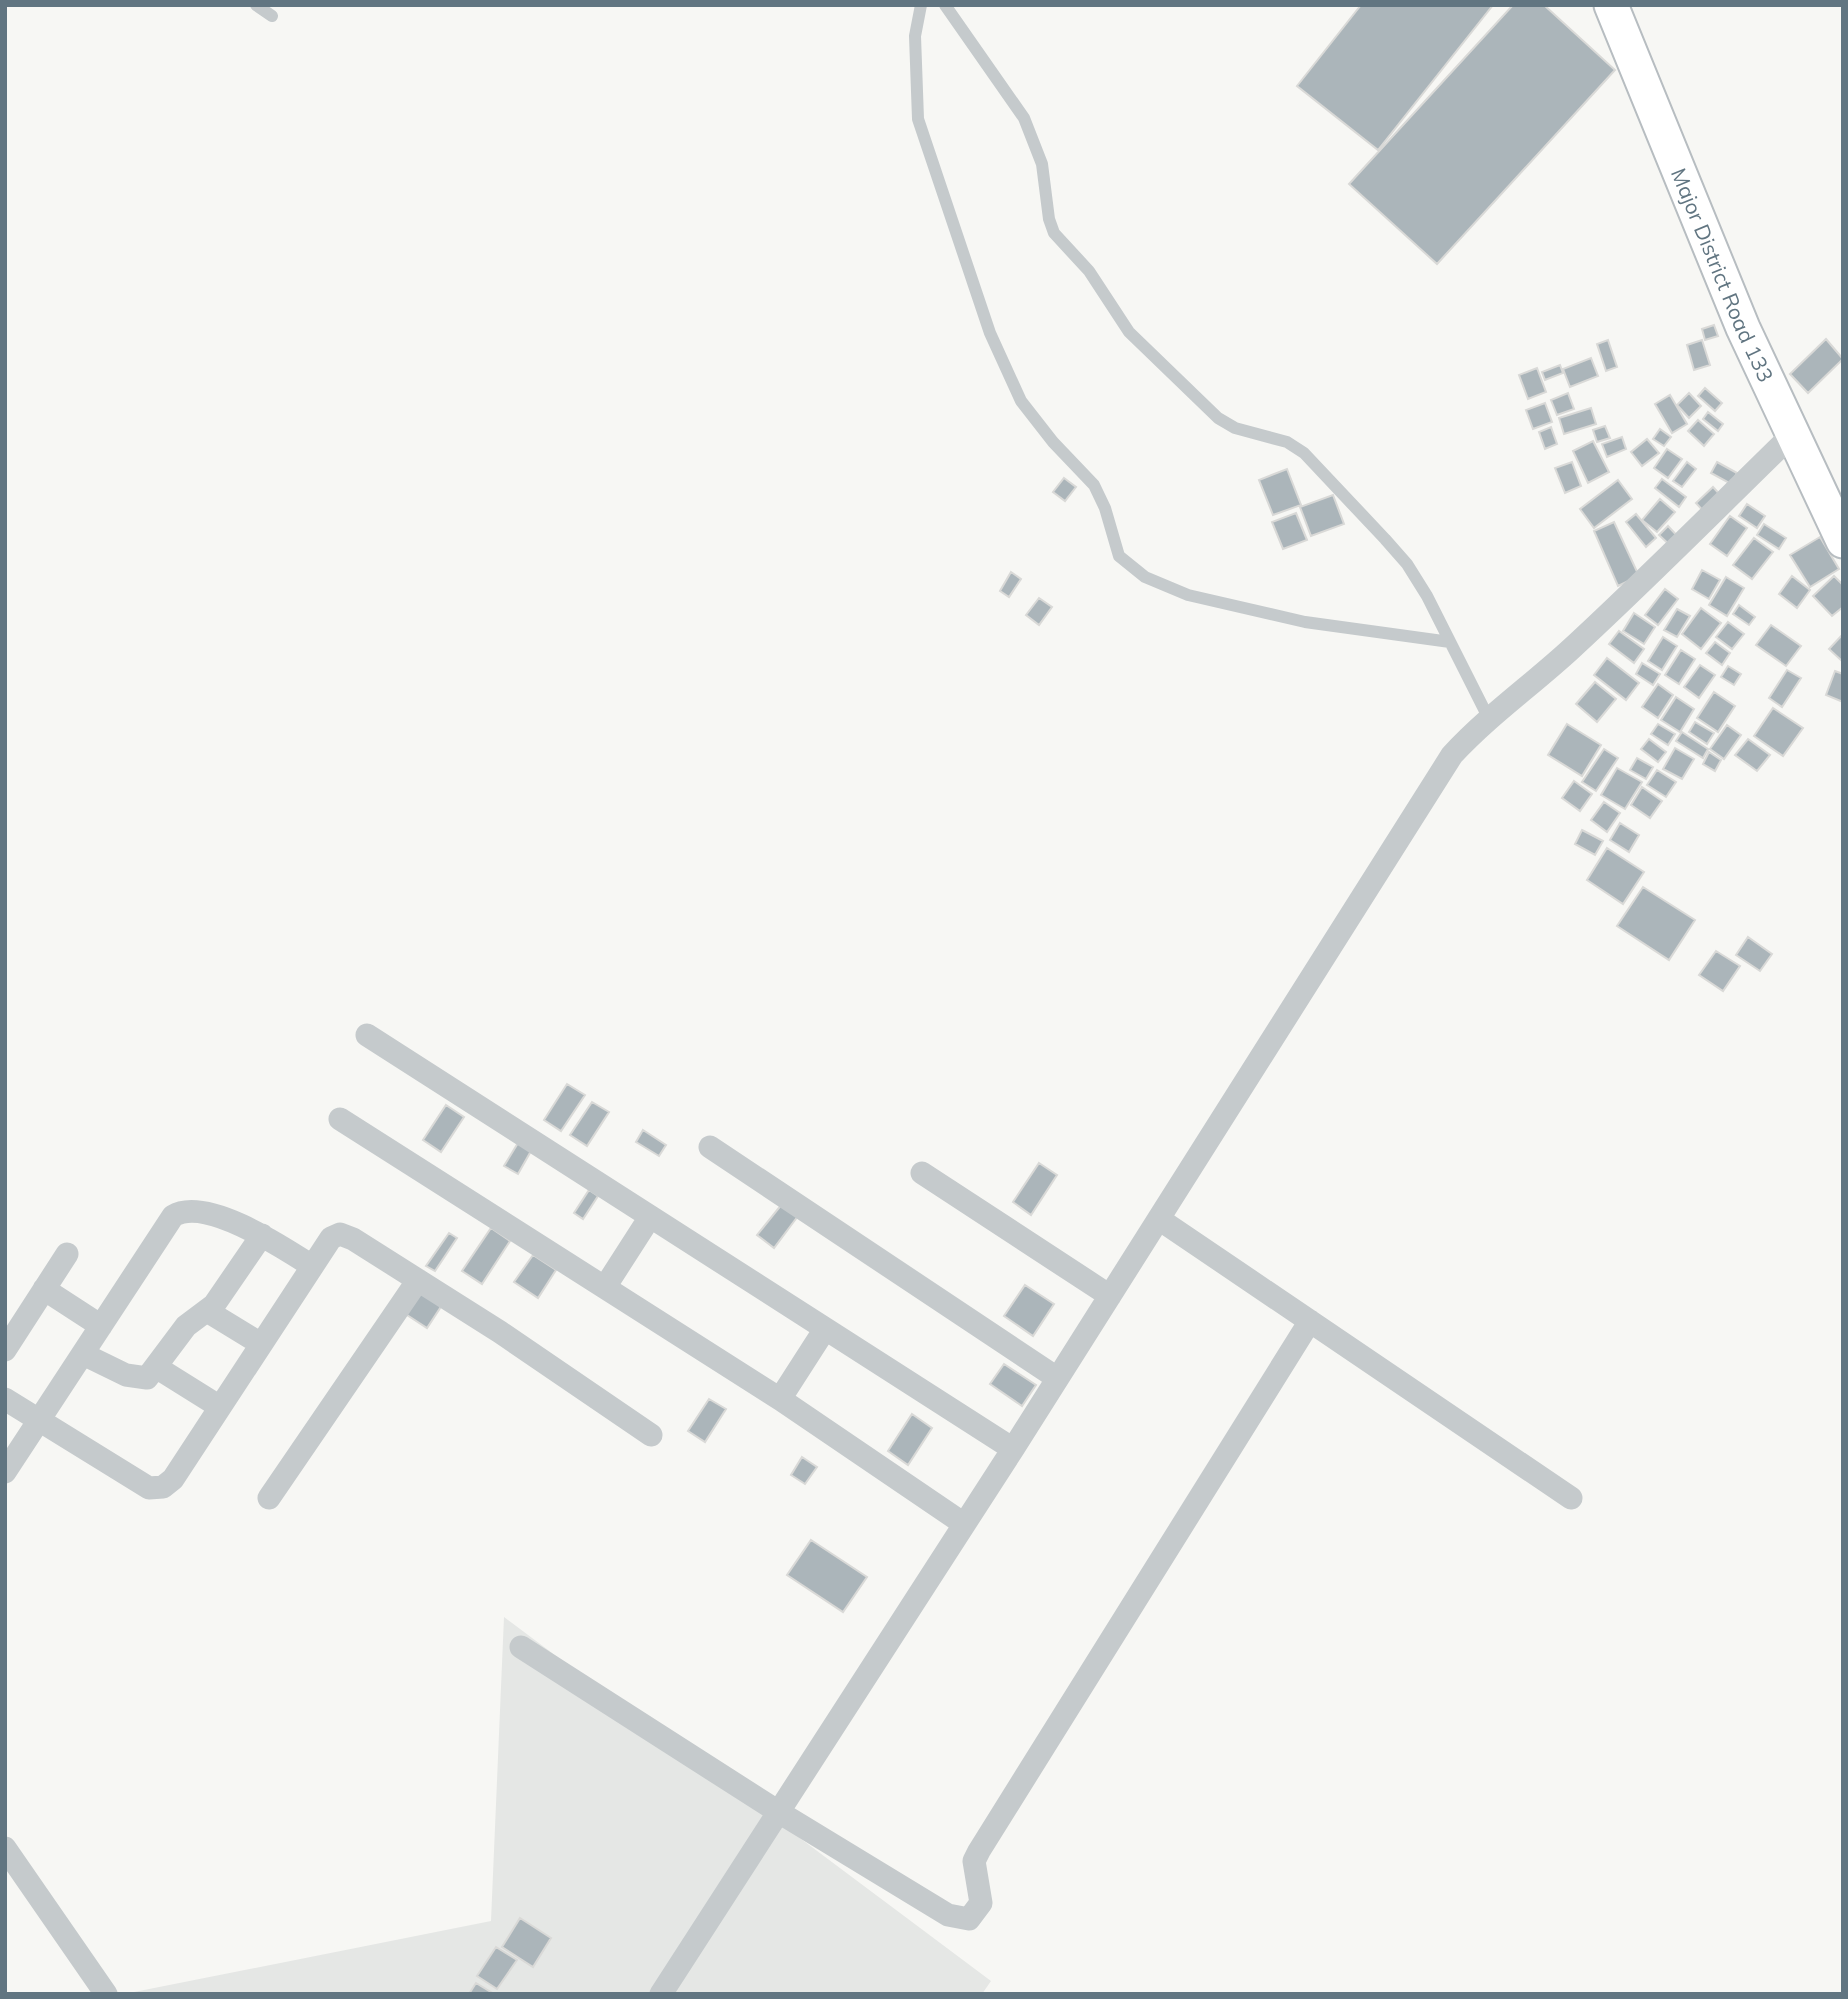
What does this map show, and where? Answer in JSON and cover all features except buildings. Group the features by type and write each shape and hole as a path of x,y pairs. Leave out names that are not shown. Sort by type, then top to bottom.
{"main road":[{"name":"Major District Road 133","path":"1611,5 1743,328 1843,541"}],"street":[{"path":"661,1994 1013,1449 1452,755 1488,717 1552,666 1616,607 1793,434"},
{"path":"367,1035 1013,1449"},
{"path":"340,1119 780,1399 964,1524"},
{"path":"710,1147 1057,1378"},
{"path":"922,1172 1110,1296"},
{"path":"5,1472 173,1216 181,1211 243,1225 312,1266"},
{"path":"605,1287 650,1217"},
{"path":"1159,1219 1571,1498"},
{"path":"83,1354 126,1376 147,1378 186,1326 207,1311 224,1293 262,1234"},
{"path":"5,1399 149,1488 163,1487 173,1479 331,1238 340,1234 418,1280 651,1435"},
{"path":"5,1350 12,1324 44,1289 67,1254"},
{"path":"269,1498 418,1280"},
{"path":"44,1289 101,1326"},
{"path":"207,1311 261,1344"},
{"path":"521,1647 777,1811 947,1915 959,1920 969,1919 981,1903 974,1861 979,1851 1310,1321"},
{"path":"780,1399 825,1328"},
{"path":"156,1367 220,1407"},
{"path":"5,1848 106,1994"}],"lane":[{"path":"256,5 272,16"},
{"path":"921,5 915,36 918,119 990,333 1021,401 1053,442 1094,485 1105,508 1119,556 1145,577 1188,595 1305,622 1450,642"},
{"path":"945,5 1024,118 1042,164 1049,219 1054,233 1089,271 1129,332 1218,418 1235,428 1287,442 1304,453 1407,564 1488,717"}],"shaded area":[{"path":"504,1617 991,1981 982,1994 124,1994 491,1921"}]}
